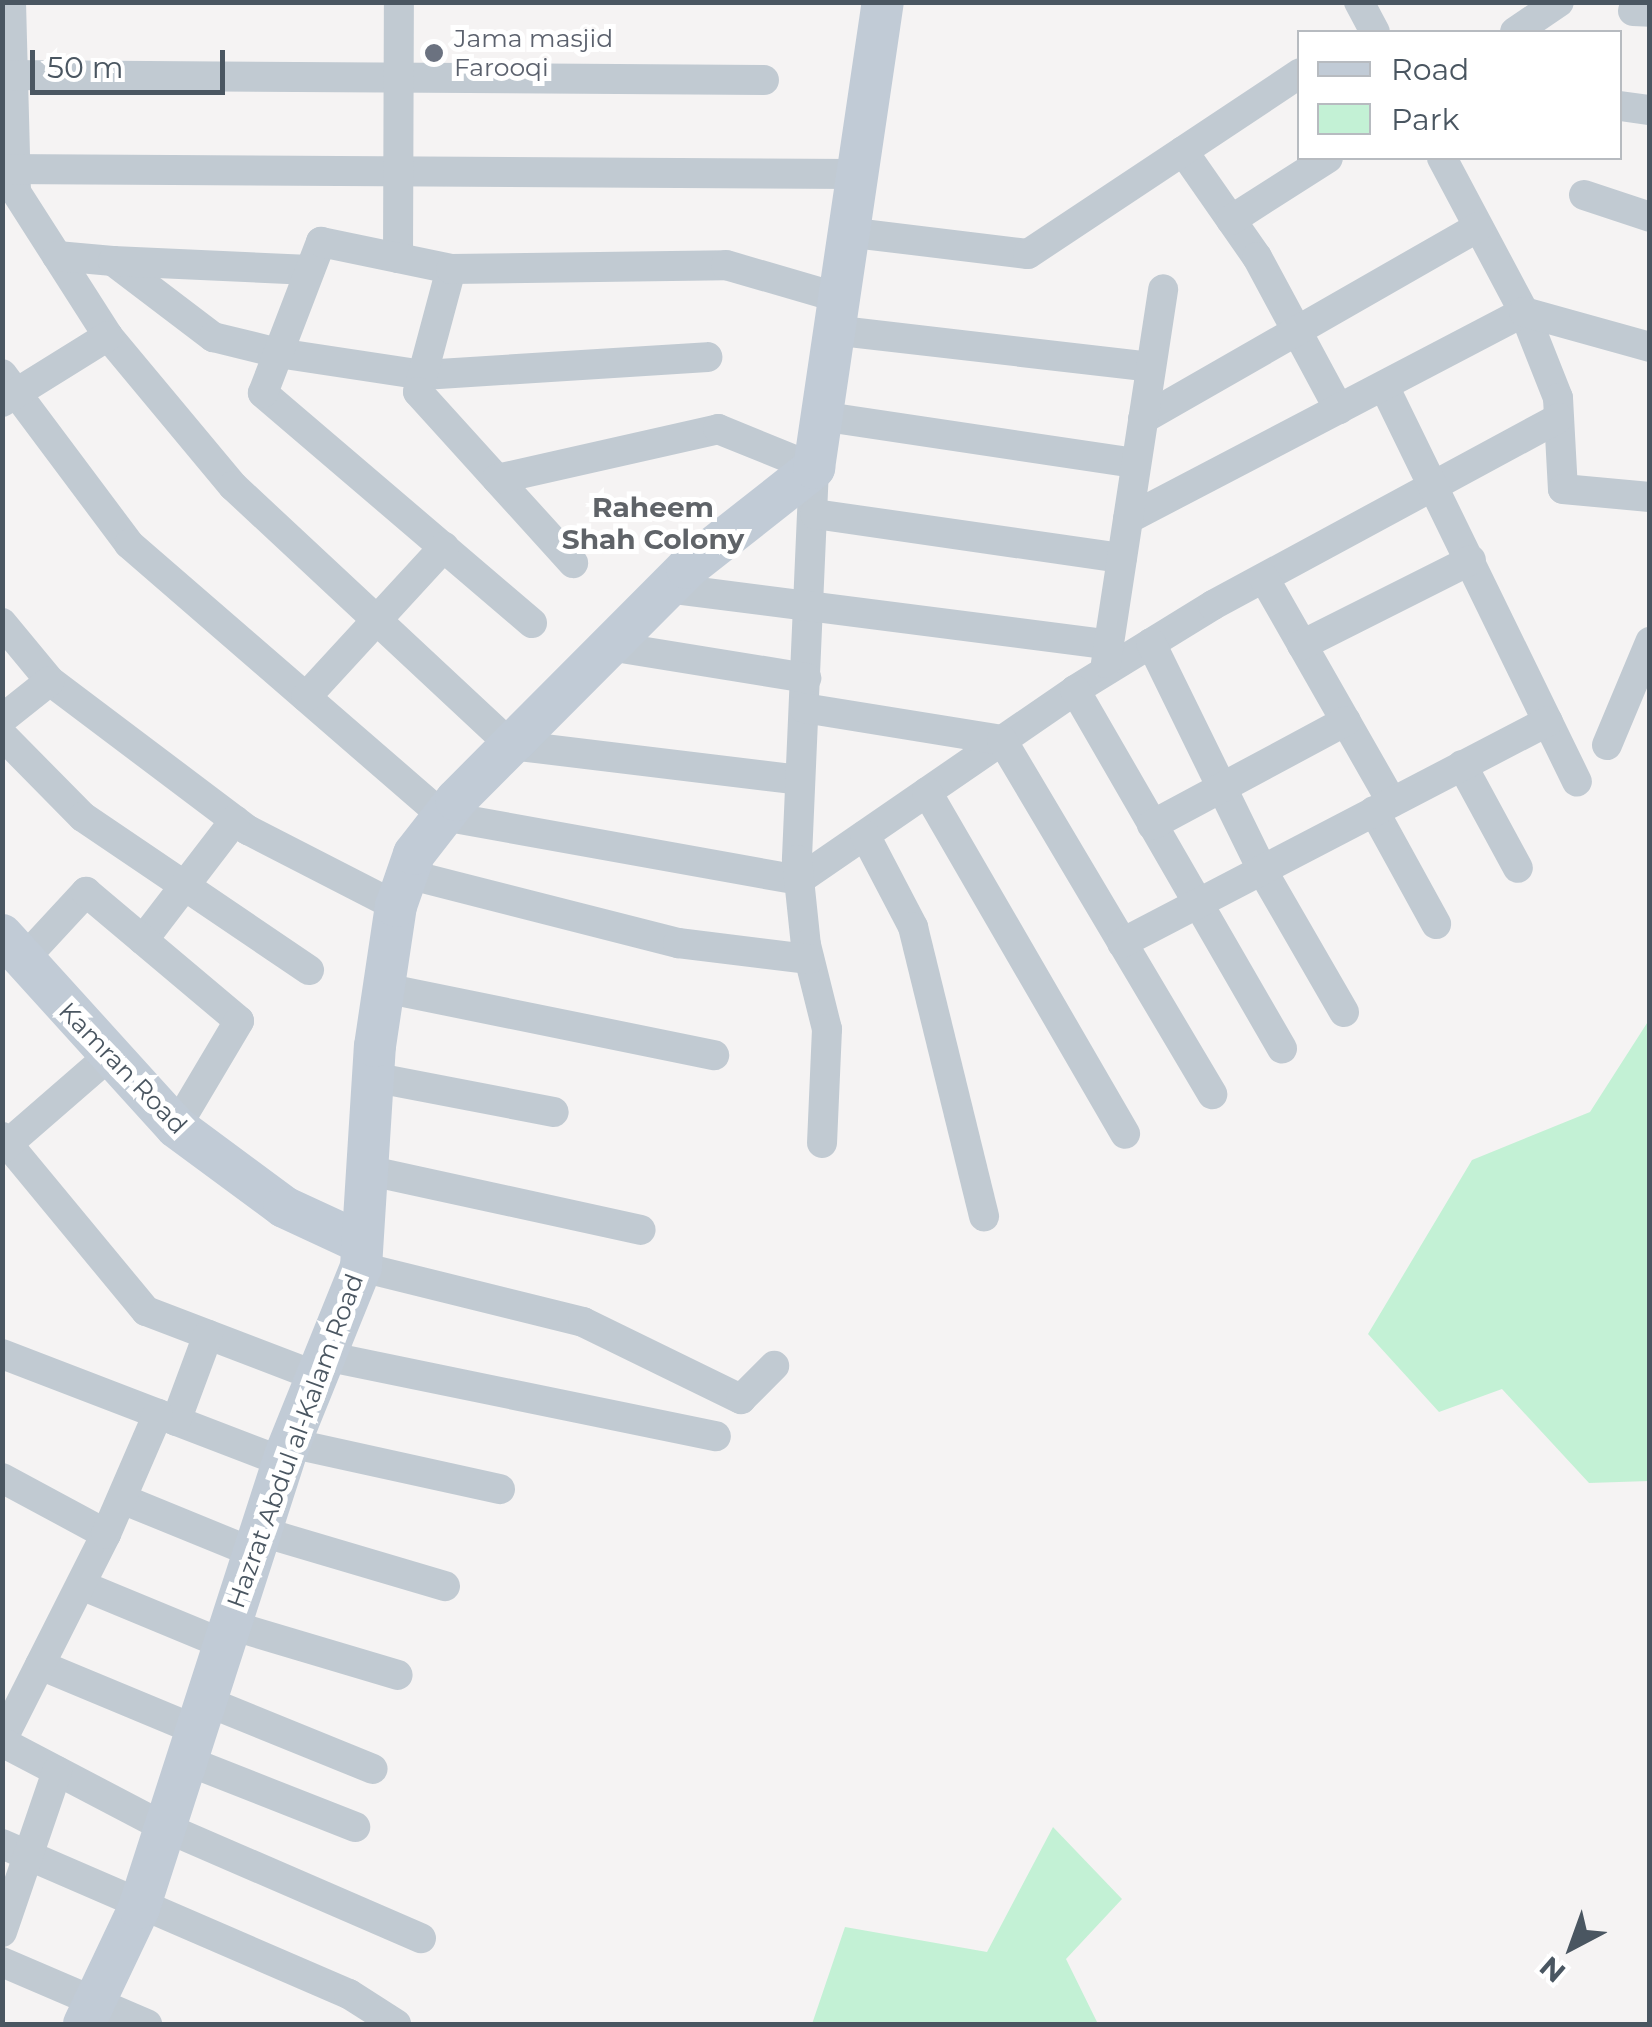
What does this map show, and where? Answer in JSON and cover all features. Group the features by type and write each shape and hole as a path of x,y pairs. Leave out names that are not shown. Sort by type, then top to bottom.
{"street":[{"path":"10,2 9,169 16,192 108,336 233,486 511,745 800,780"},
{"path":"398,258 399,2"},
{"path":"822,1143 827,1029 809,959 799,880 814,468 882,2"},
{"path":"1518,30 1558,2"},
{"path":"9,75 764,80"},
{"path":"846,232 1028,254 1297,75"},
{"path":"1622,106 1650,110"},
{"path":"1183,151 1231,220 1298,331 1339,410"},
{"path":"1231,220 1325,160"},
{"path":"1443,160 1524,312 1558,398 1563,489 1650,497"},
{"path":"9,169 855,174"},
{"path":"1584,195 1650,217"},
{"path":"1143,419 1478,227"},
{"path":"532,623 263,393 321,242 451,269 726,265 834,313 1151,366"},
{"path":"57,256 310,270"},
{"path":"113,262 214,338 278,353 423,374 706,357"},
{"path":"451,269 418,392 574,563"},
{"path":"1107,658 1163,289"},
{"path":"1128,519 1524,312 1650,348"},
{"path":"108,336 8,390 129,544 443,816 799,880 1075,690 1107,658 1151,644 1559,418"},
{"path":"1384,386 1576,780"},
{"path":"820,416 1136,463"},
{"path":"497,479 718,429 814,468"},
{"name":"Hazrat Abdul al-Kalam Road","path":"90,2013 140,1908 224,1634 286,1452 362,1255 372,1077 402,890 443,816 511,745 667,588 814,468"},
{"path":"814,514 1122,558"},
{"path":"306,697 444,547"},
{"path":"1302,645 1471,560"},
{"path":"1264,578 1346,721 1436,924"},
{"path":"667,588 810,606 1107,658"},
{"path":"2,623 50,681 235,820 402,890 678,944 809,959"},
{"path":"1607,745 1650,642"},
{"path":"1151,644 1262,870 1344,1012"},
{"path":"610,646 1002,740 1212,1094"},
{"path":"2,719 50,681"},
{"path":"1075,690 1282,1048"},
{"path":"1122,943 1548,720"},
{"path":"1152,825 1346,721"},
{"path":"2,734 83,817 309,970"},
{"path":"1462,765 1518,868"},
{"path":"927,792 1125,1134"},
{"path":"143,940 235,820"},
{"path":"864,835 912,927 984,1216"},
{"path":"13,948 86,892 239,1021 176,1127"},
{"name":"Kamran Road","path":"13,948 108,1057 176,1127 284,1208 362,1255"},
{"path":"384,988 714,1056"},
{"path":"108,1057 4,1143 146,1311 208,1335 321,1366 716,1436"},
{"path":"372,1077 554,1112"},
{"path":"366,1170 641,1230"},
{"path":"362,1255 583,1322 741,1399 774,1366"},
{"path":"208,1335 2,1741 164,1827 421,1938"},
{"path":"2,1354 167,1417 286,1452 500,1489"},
{"path":"2,1478 106,1534"},
{"path":"122,1499 256,1541 444,1586"},
{"path":"81,1585 224,1634 398,1675"},
{"path":"40,1665 194,1730 355,1827"},
{"path":"194,1730 374,1769"},
{"path":"2,1932 16,1850 57,1771"},
{"path":"16,1850 140,1908 350,1994 396,2024"},
{"path":"2,1962 90,2013 147,2024"}],"green space":[{"path":"1649,1020 1649,1481 1589,1483 1502,1389 1439,1412 1368,1334 1472,1160 1590,1112"},
{"path":"1053,1827 1122,1899 1066,1959 1098,2024 812,2024 845,1927 987,1952"}],"place":[{"name":"Jama masjid Farooqi","path":"434,53"}],"district":[{"name":"Raheem Shah Colony","path":"653,523"}]}
